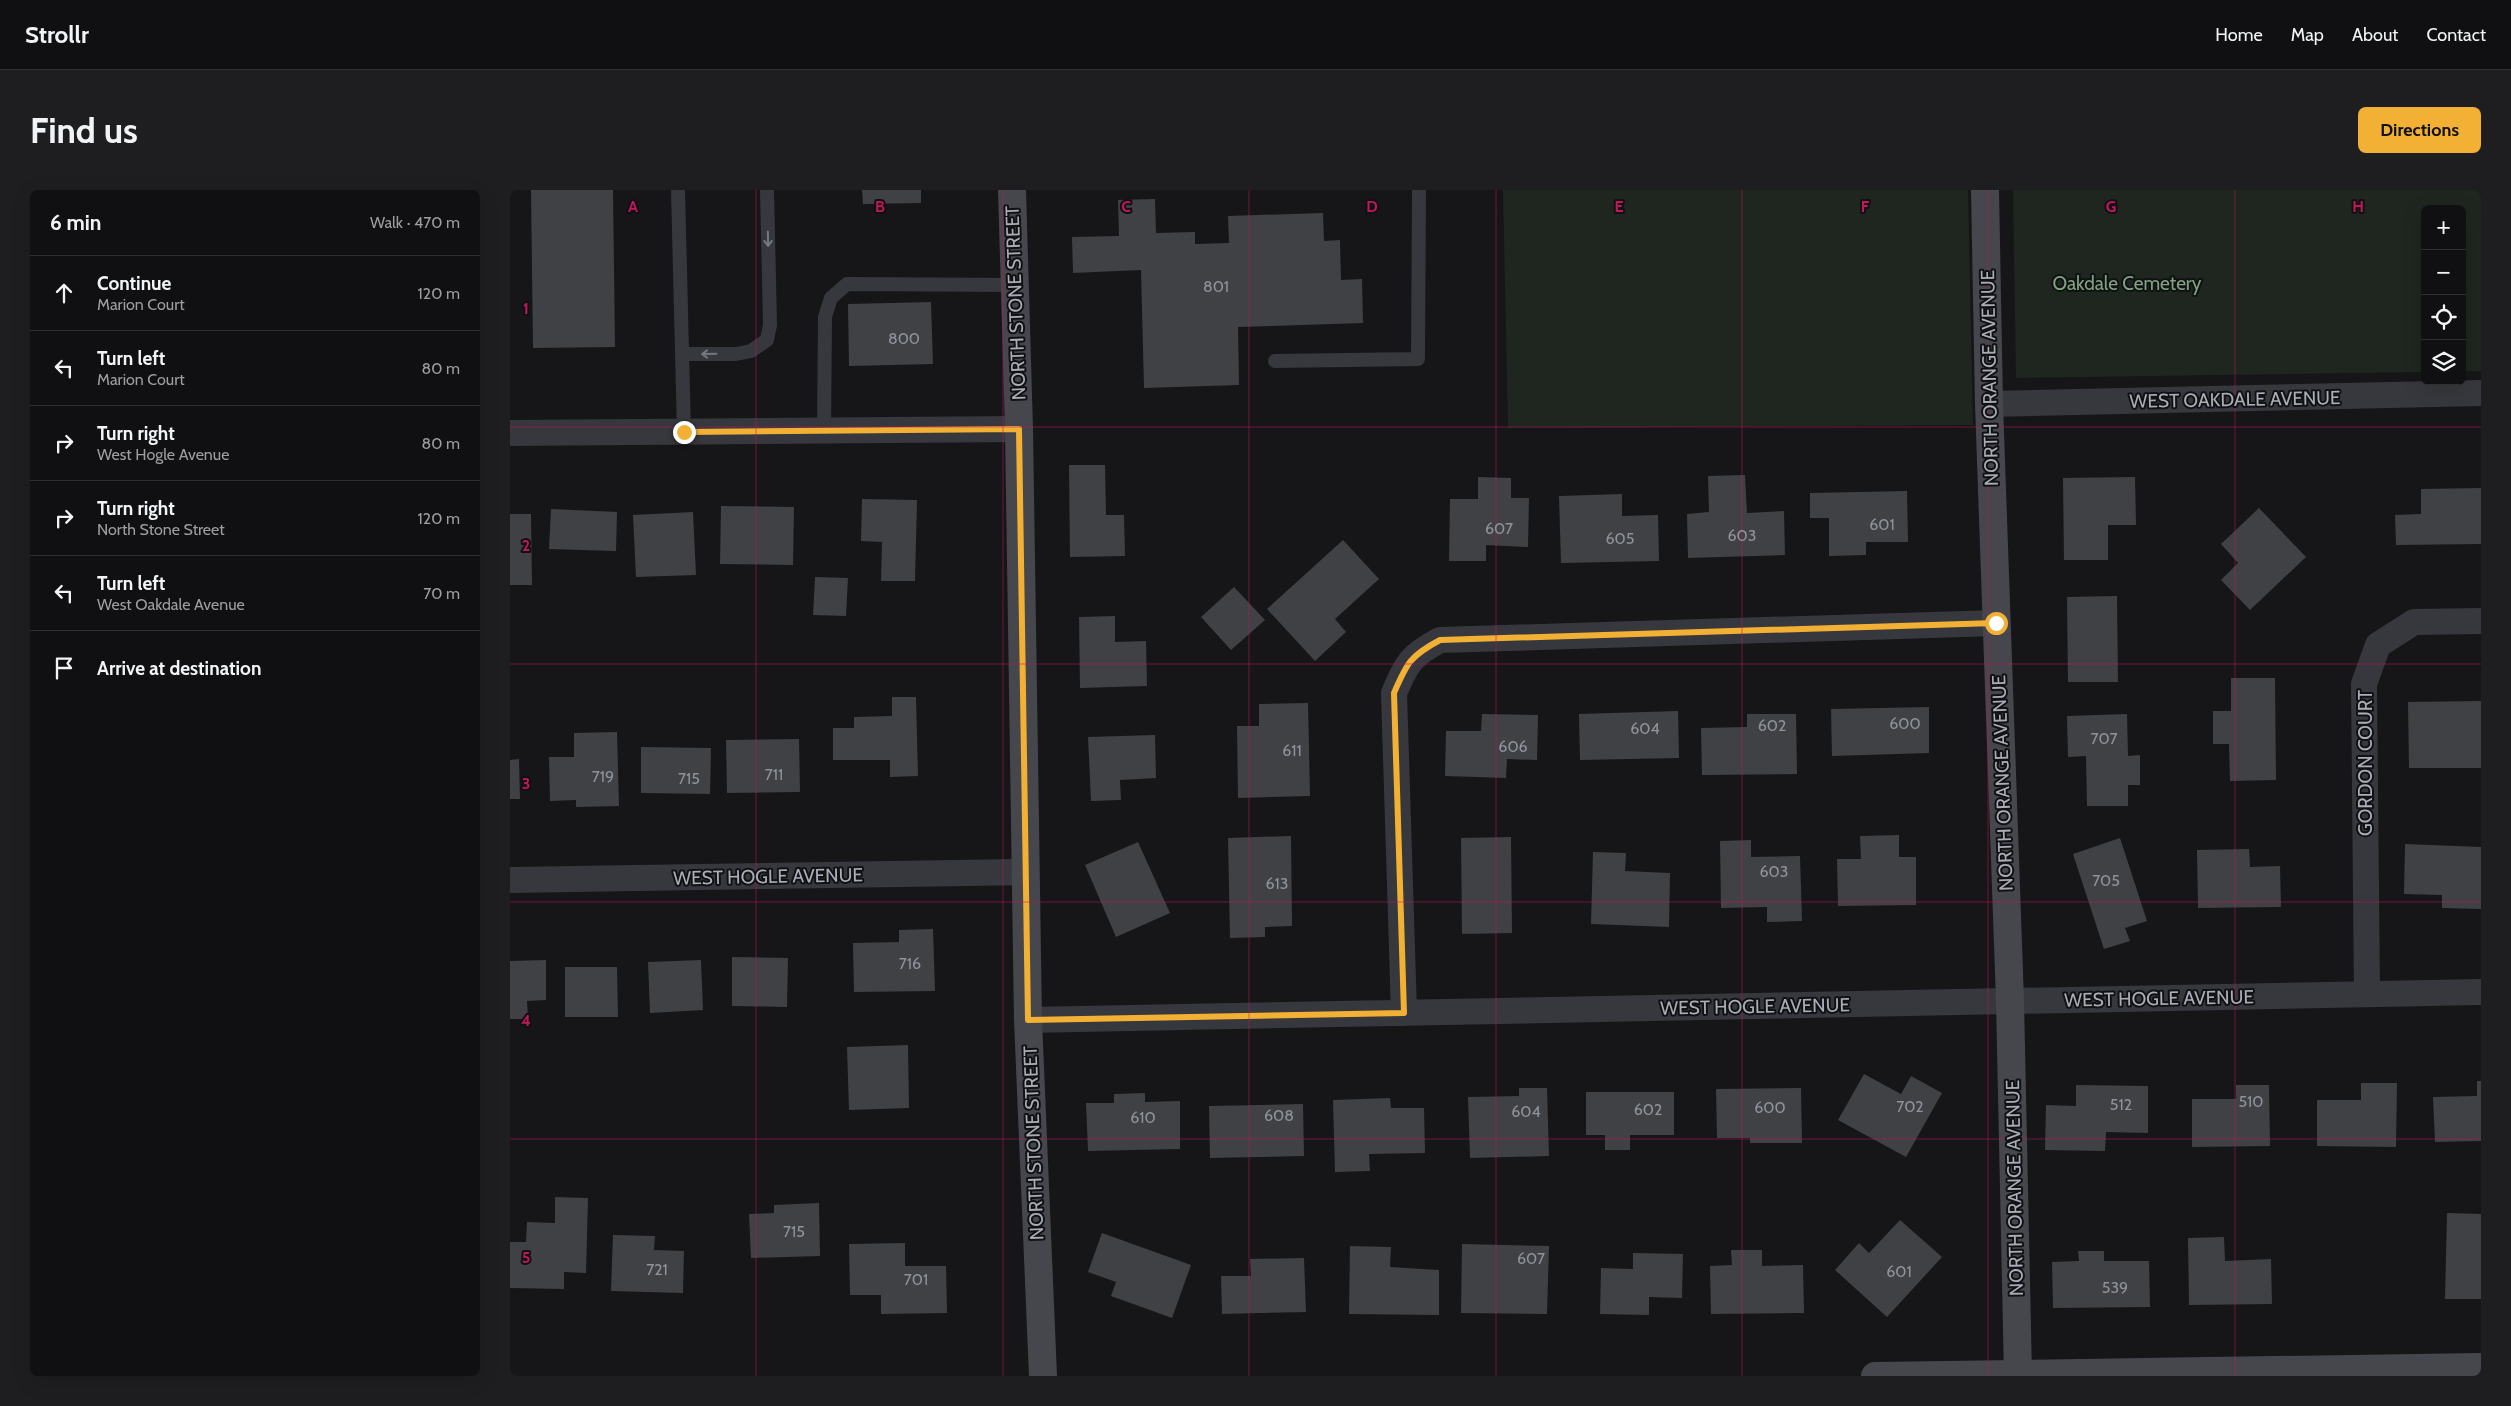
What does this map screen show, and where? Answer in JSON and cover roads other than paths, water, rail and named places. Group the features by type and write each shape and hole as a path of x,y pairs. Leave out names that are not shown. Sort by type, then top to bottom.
{"street":[{"name":"NORTH STONE STREET","path":"1012,190 1019,429 1028,1020 1042,1376"},
{"name":"NORTH ORANGE AVENUE","path":"1985,190 1989,404 2010,1001 2018,1375"},
{"name":"WEST OAKDALE AVENUE","path":"1989,404 2481,393"},
{"path":"510,433 1019,429"},
{"name":"GORDON COURT","path":"2367,994 2364,684 2378,645 2414,622 2481,622"},
{"path":"1404,1013 1394,693 1403,671 1418,652 1440,640 1996,623"},
{"name":"WEST HOGLE AVENUE","path":"510,880 1026,872"},
{"name":"WEST HOGLE AVENUE","path":"1028,1020 2481,992"},
{"path":"1875,1376 2481,1367"}],"lane":[{"path":"678,190 684,432"},
{"path":"682,354 743,353 751,351 767,340 770,325 768,190"},
{"path":"1275,361 1418,359 1419,190"},
{"path":"824,430 825,317 831,298 847,284 1015,285"}],"park label":[{"name":"Oakdale Cemetery","path":"2127,283"}]}
